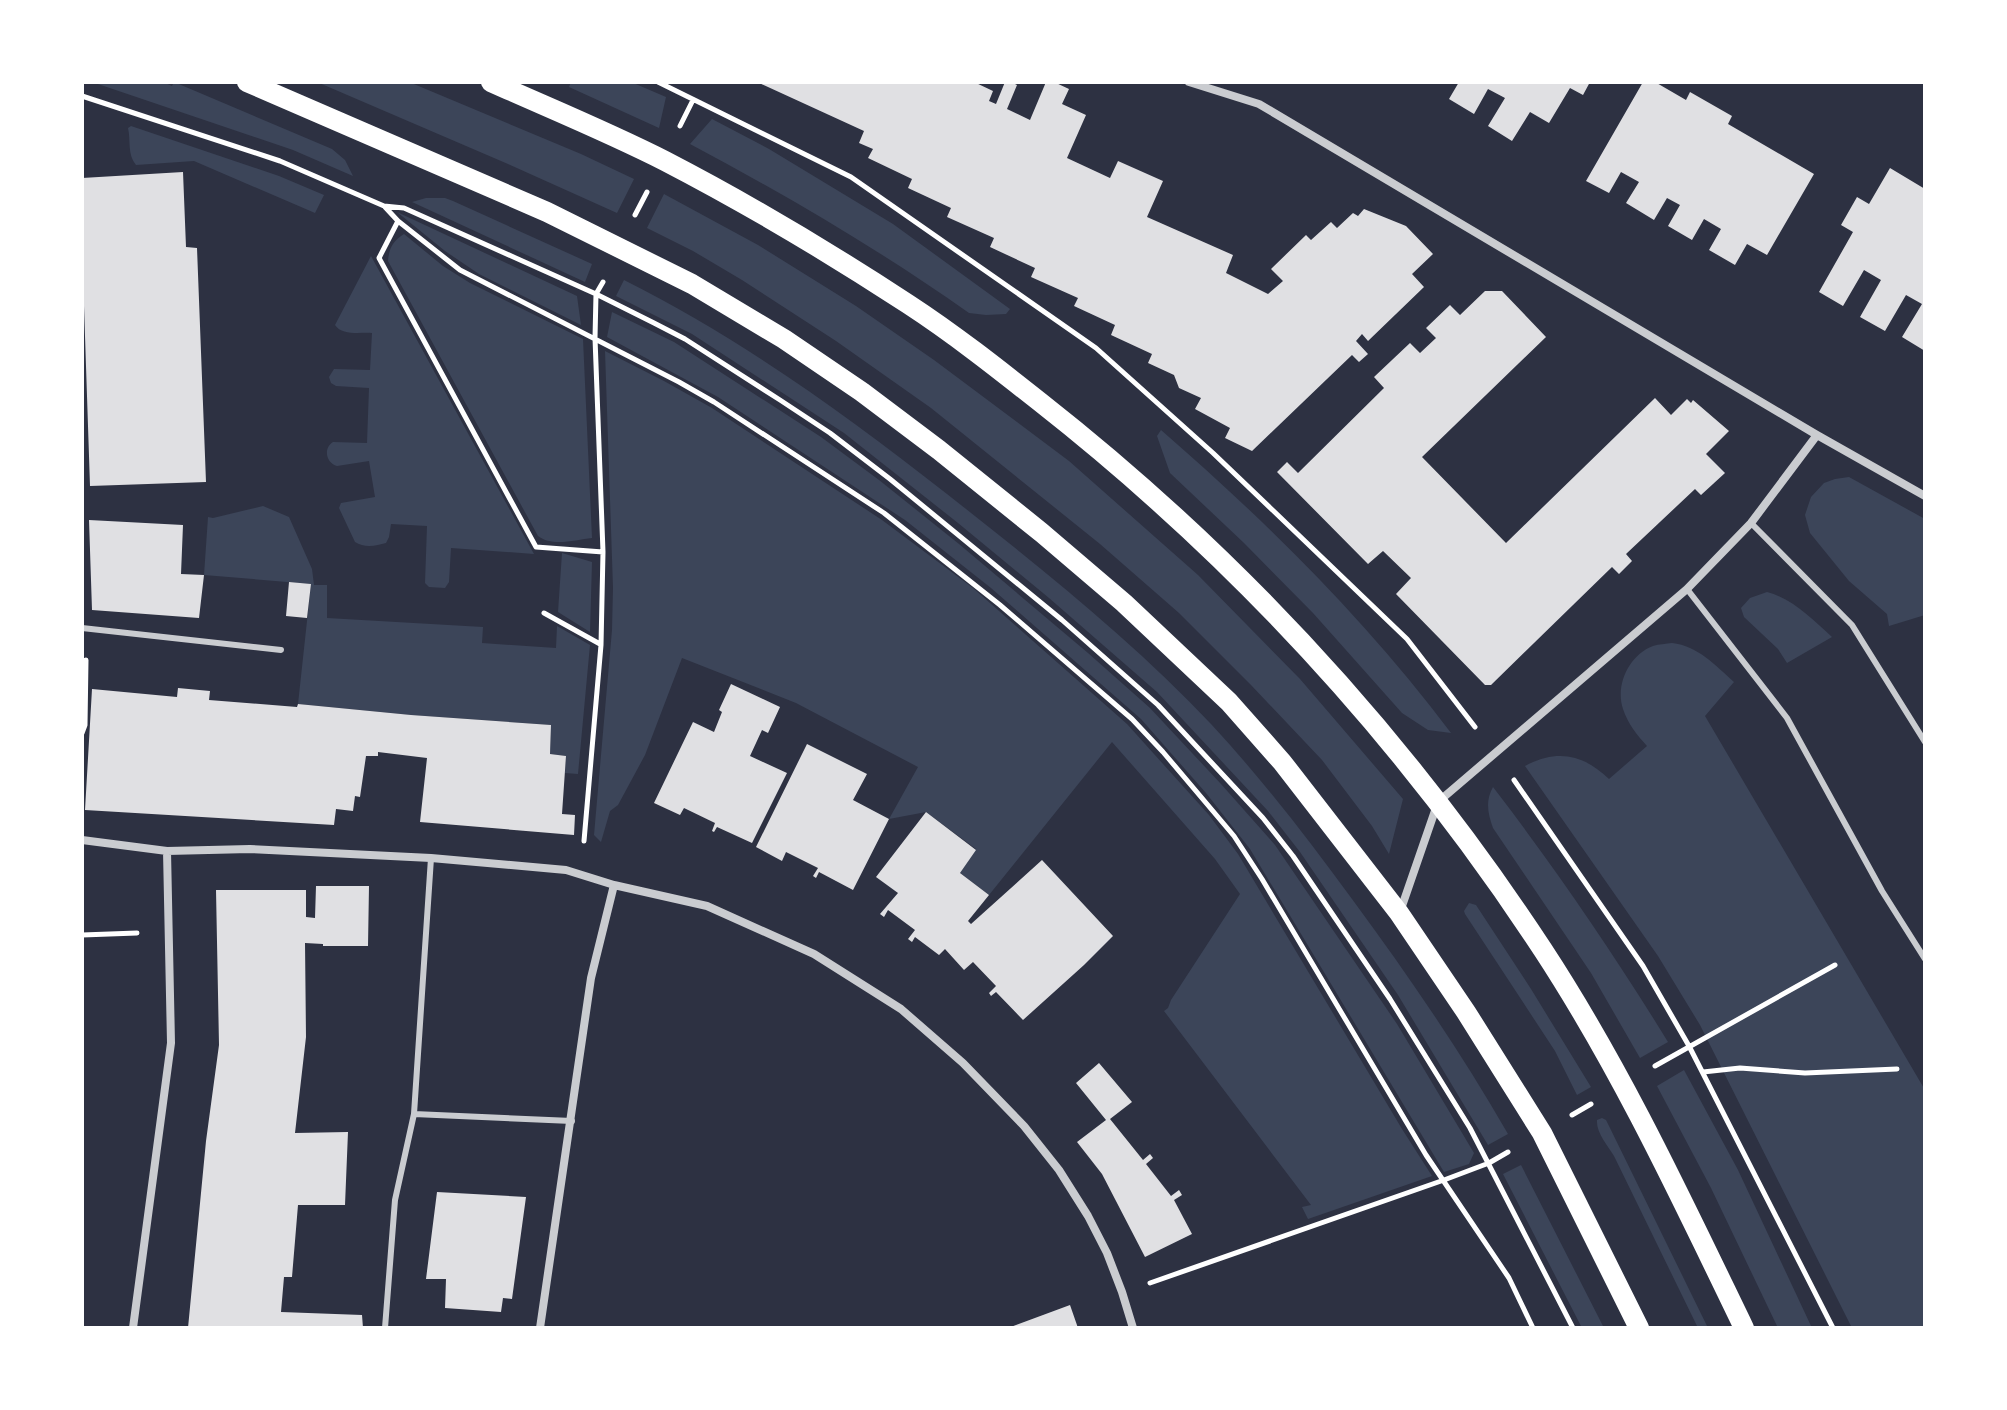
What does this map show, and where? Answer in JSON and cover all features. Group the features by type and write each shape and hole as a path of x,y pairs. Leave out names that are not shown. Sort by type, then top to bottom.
{"main road":[{"path":"247,82 547,212 692,284 731,307 862,392 939,450 1124,603 1229,702 1273,752 1399,913 1542,1133 1639,1328"},
{"path":"491,82 663,160 786,228 911,306 990,362 1091,442 1237,575 1330,672 1438,802 1544,951 1623,1086 1744,1328"}],"street":[{"path":"1189,82 1259,104 1925,496"},
{"path":"1399,913 1438,802 1687,589 1751,523 1817,435"},
{"path":"82,840 167,851 250,849 431,858 566,870 614,885 707,906 814,954 901,1009 963,1063 1024,1126 1059,1170 1088,1216 1107,1253 1133,1328"},
{"path":"133,1328 171,1043 167,851"},
{"path":"540,1328 591,978 614,885"}],"lane":[{"path":"1751,523 1852,625 1925,742"},
{"path":"1687,589 1787,718 1882,891 1925,959"},
{"path":"82,628 281,650"},
{"path":"385,1328 395,1200 414,1114 431,858"},
{"path":"414,1114 572,1121"}],"path":[{"path":"82,96 280,161 384,206 404,208 596,294 685,339 830,433 1062,620 1158,705 1263,818 1293,856 1410,1031 1470,1128 1573,1328"},
{"path":"584,846 601,645 603,552 596,294 693,100"},
{"path":"384,206 398,221 460,270 714,402 884,513 1000,605 1132,719 1234,836 1426,1155 1509,1278 1533,1328"},
{"path":"398,221 379,258 536,547 603,552"},
{"path":"544,613 601,645"},
{"path":"82,733 85,725 87,648"},
{"path":"82,935 138,933"},
{"path":"1122,1292 1489,1163 1835,965"},
{"path":"1703,1072 1740,1068 1805,1073 1897,1069"}],"shaded area":[{"path":"92,82 163,82 172,86 174,82 332,149 345,160 353,176 293,150"},
{"path":"317,82 409,82 634,179 617,213"},
{"path":"571,82 631,82 666,97 659,128 569,87"},
{"path":"712,119 769,149 893,224 1010,309 1006,314 969,313 832,224 690,144"},
{"path":"131,126 279,176 324,195 315,213 194,161 136,165 130,152 128,128"},
{"path":"664,194 758,245 856,306 934,360 1069,461 1198,575 1300,679 1403,799 1389,854 1372,826 1322,760 1179,613 1100,544 931,408 742,280 647,228"},
{"path":"426,198 453,201 592,264 585,282 412,202"},
{"path":"397,212 577,296 581,325 479,274"},
{"path":"404,234 443,266 470,283 583,339 592,538 557,542 538,536 388,261 392,245"},
{"path":"371,256 534,554 451,548 449,582 445,588 429,587 425,583 427,526 391,524 386,543 370,546 355,542 339,508 341,503 375,497 369,461 337,466 330,462 327,455 333,442 367,443 369,388 336,386 329,377 334,369 370,370 372,333 347,332 335,325"},
{"path":"624,280 750,352 870,435 1049,576 1117,633 1181,693 1248,766 1335,877 1433,1014 1508,1134 1488,1145 1398,995 1300,852 1268,811 1157,692 1049,598 844,433 692,334 616,296"},
{"path":"612,312 674,342 821,437 959,544 1150,708 1275,845 1397,1024 1474,1153 1469,1164 1444,1172 1250,849 1141,719 991,588 905,520 718,397 607,337"},
{"path":"605,351 712,408 882,520 973,588 1127,724 1209,815 1238,854 1432,1176 1308,1219 1302,1207 1311,1205 1164,1011 1240,894 1215,859 1112,742 989,895 960,873 976,849 926,812 889,819 918,767 796,703 682,658 645,755 618,805 610,811 601,842 594,835 613,588"},
{"path":"1161,430 1239,500 1314,574 1385,651 1451,733 1428,730 1402,713 1313,613 1170,473 1157,436"},
{"path":"1849,477 1925,519 1925,615 1889,626 1887,614 1849,581 1810,533 1805,515 1811,497 1824,483"},
{"path":"263,506 289,517 312,569 314,585 327,585 327,618 483,627 482,643 556,648 557,626 590,645 578,774 565,773 566,756 550,754 551,725 298,704 311,584 204,575 208,517"},
{"path":"562,553 592,562 590,632 558,612"},
{"path":"1767,592 1794,605 1832,637 1787,663 1778,649 1744,617 1741,608 1750,598"},
{"path":"1672,643 1698,652 1734,682 1705,716 1925,1090 1925,1328 1852,1328 1700,1025 1658,956 1525,766 1548,757 1569,757 1589,764 1609,779 1647,746 1627,720 1623,709 1621,690 1626,672 1644,650"},
{"path":"1493,787 1584,912 1668,1042 1640,1058 1591,973 1493,828 1488,808"},
{"path":"1469,903 1476,905 1591,1087 1577,1095 1555,1051 1465,914"},
{"path":"1684,1070 1738,1170 1812,1328 1778,1328 1711,1188 1657,1086"},
{"path":"1597,1120 1606,1120 1708,1328 1698,1328 1614,1156 1600,1134"},
{"path":"1521,1165 1604,1328 1582,1328 1503,1174"}],"building":[{"path":"757,82 974,82 993,91 989,101 996,104 1005,82 1011,82 1017,85 1007,109 1030,120 1046,82 1054,82 1069,89 1062,104 1086,115 1067,158 1110,178 1118,161 1163,181 1147,217 1233,255 1226,273 1268,294 1283,281 1271,269 1306,235 1311,240 1331,222 1337,228 1353,213 1358,216 1364,209 1406,226 1433,254 1412,274 1424,287 1368,341 1362,334 1356,341 1368,354 1359,362 1352,355 1252,451 1225,438 1230,428 1195,409 1201,398 1179,388 1174,375 1148,363 1152,354 1111,335 1115,325 1074,306 1078,298 1031,277 1035,268 990,247 994,238 947,217 951,208 908,188 912,179 868,158 873,149 859,143 864,131"},
{"path":"1459,82 1590,82 1583,95 1570,88 1549,123 1530,112 1512,141 1488,126 1505,98 1488,89 1474,114 1449,99"},
{"path":"1643,82 1655,82 1686,100 1690,92 1732,116 1728,124 1814,174 1767,255 1747,244 1735,265 1709,250 1721,229 1704,219 1692,240 1668,226 1680,205 1667,198 1654,220 1626,203 1639,182 1621,172 1609,193 1586,181"},
{"path":"1890,168 1925,189 1925,351 1902,337 1922,304 1906,295 1885,331 1860,317 1881,280 1864,270 1843,306 1819,292 1853,232 1841,225 1857,197 1869,204"},
{"path":"183,172 186,247 197,248 206,482 90,486 82,178"},
{"path":"1485,291 1502,291 1546,337 1422,457 1506,543 1655,398 1671,415 1687,399 1691,403 1693,400 1729,431 1706,454 1725,473 1701,495 1695,489 1626,554 1632,561 1619,574 1612,567 1491,685 1485,685 1396,594 1411,578 1383,551 1368,564 1277,472 1287,462 1298,473 1384,388 1374,377 1410,343 1420,353 1436,338 1426,328 1450,305 1460,315"},
{"path":"89,520 183,525 181,574 204,575 199,618 92,610"},
{"path":"289,582 311,584 307,618 286,616"},
{"path":"731,684 780,707 768,733 762,730 750,756 787,773 752,843 717,827 712,831 715,823 684,808 680,815 654,803 693,722 714,732 722,712 719,710"},
{"path":"178,688 210,691 209,700 297,707 298,704 551,725 550,754 566,756 562,814 575,815 574,835 420,822 427,758 378,752 378,756 366,756 360,797 355,796 353,811 336,809 334,825 85,810 92,689 177,697"},
{"path":"807,744 867,774 853,800 889,819 853,890 819,872 816,878 813,876 818,868 786,852 782,861 756,847"},
{"path":"926,812 976,850 960,873 989,895 968,921 971,924 1042,860 1113,936 1023,1020 996,992 991,996 989,993 996,986 973,962 964,970 945,949 939,955 915,937 912,942 908,939 915,930 888,910 884,917 880,914 898,893 876,877"},
{"path":"316,886 369,886 368,946 305,943 306,1037 295,1133 348,1132 345,1205 298,1205 292,1277 284,1277 281,1312 362,1315 363,1328 188,1328 206,1141 219,1045 216,890 306,890 306,917 315,918"},
{"path":"1099,1063 1132,1102 1110,1119 1143,1160 1150,1154 1153,1158 1146,1164 1171,1196 1179,1190 1182,1195 1174,1200 1192,1234 1145,1257 1102,1174 1077,1142 1106,1120 1076,1083"},
{"path":"437,1192 526,1197 512,1299 503,1298 501,1312 445,1308 446,1279 426,1279"},
{"path":"1070,1305 1078,1328 1008,1328"}]}
